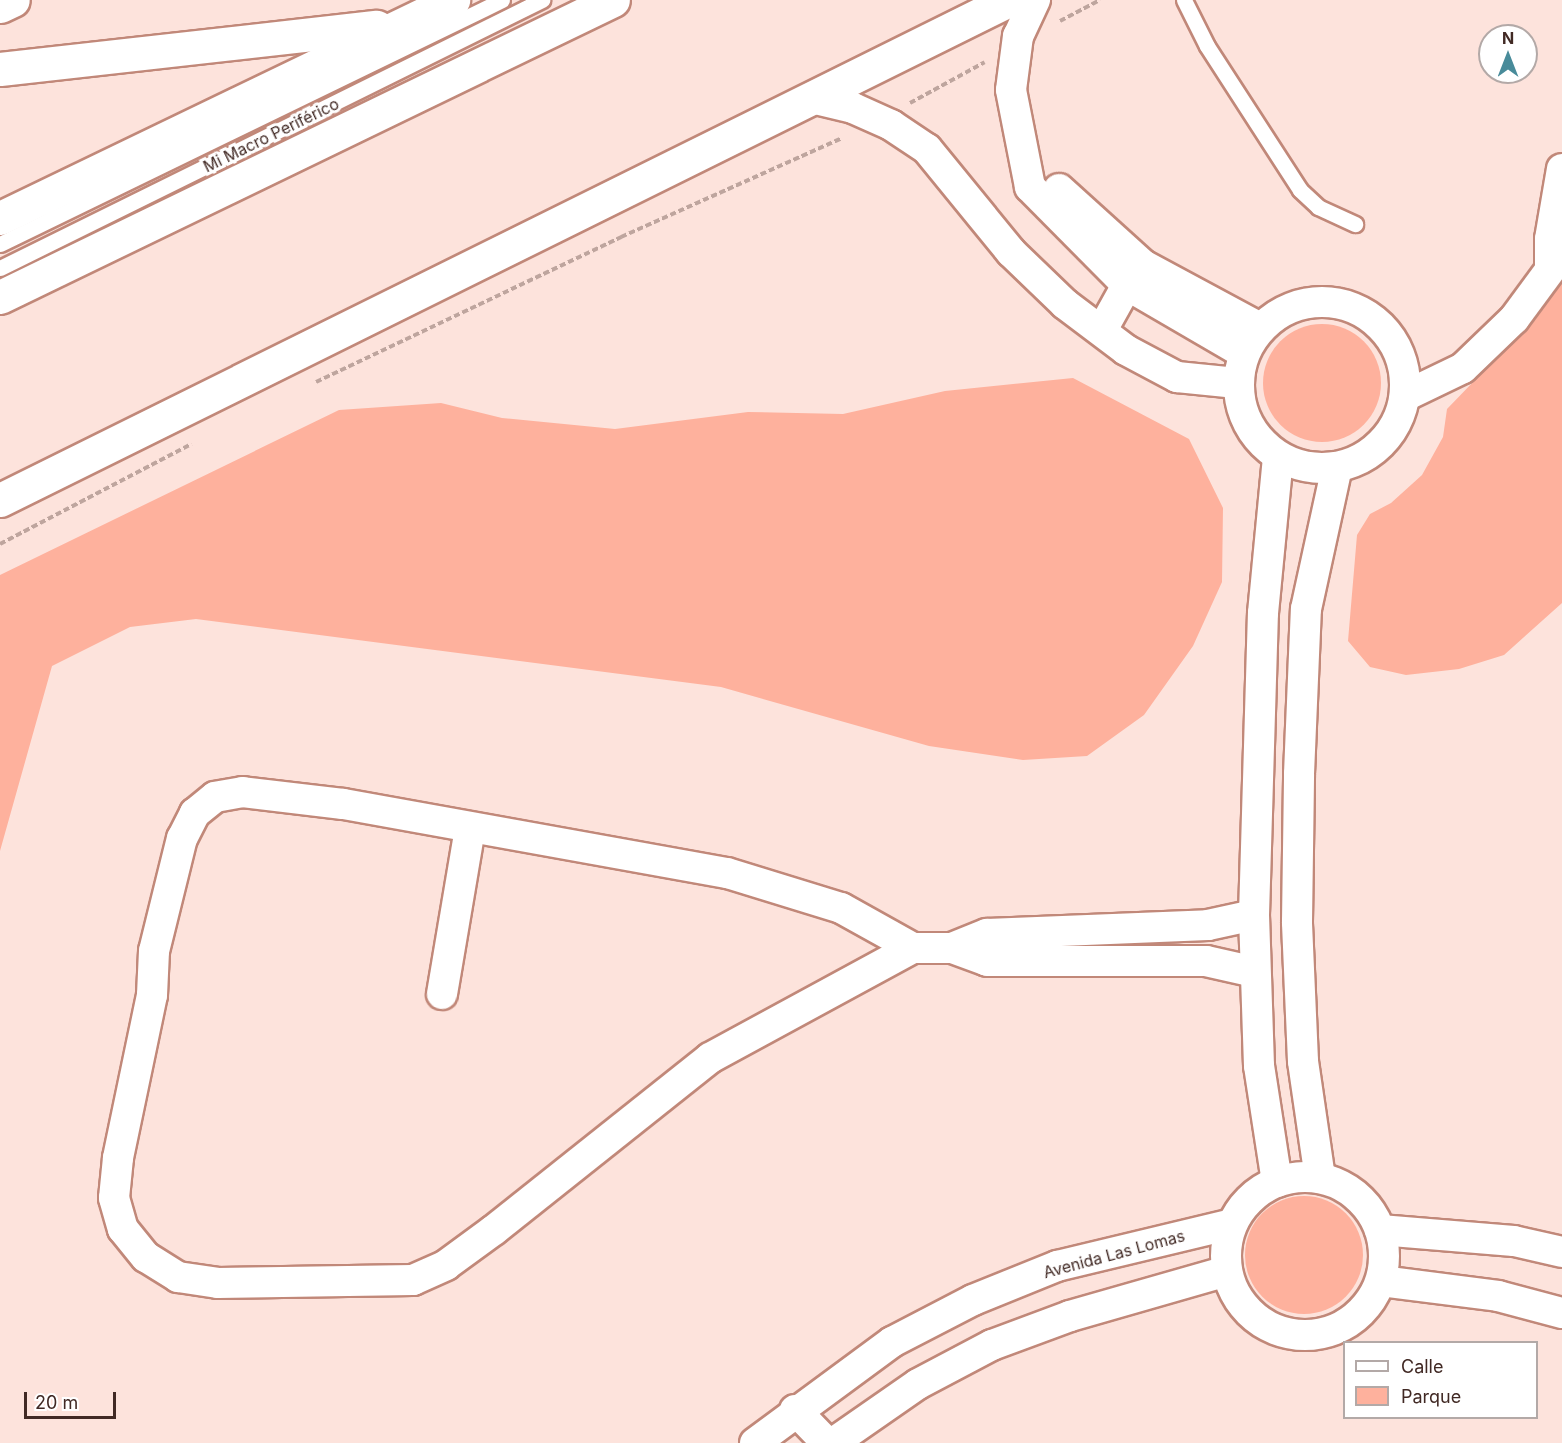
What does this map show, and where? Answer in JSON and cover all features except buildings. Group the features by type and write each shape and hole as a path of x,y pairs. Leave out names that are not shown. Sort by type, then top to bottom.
{"main road":[{"path":"0,6 13,0"},
{"path":"0,219 453,0"},
{"path":"0,297 613,0"},
{"path":"0,500 1009,0"},
{"path":"0,69 403,24"}],"street":[{"path":"1035,0 1017,45 1011,90 1030,187 1127,285 1244,353"},
{"path":"811,98 879,120 927,149 1011,252 1065,304 1126,350 1177,377 1237,383"},
{"path":"1026,159 1143,265 1260,328"},
{"path":"1405,396 1463,368 1514,319 1556,262 1550,239 1562,169"},
{"path":"1102,330 1127,285"},
{"path":"1332,302 1357,309 1379,324 1396,345 1404,370 1405,396 1398,421 1383,443 1362,459 1337,467 1316,469 1278,457 1256,437 1246,420 1237,383 1244,353 1260,328 1281,312 1305,303 1332,302"},
{"path":"1277,1182 1259,1065 1254,915 1263,613 1278,457"},
{"path":"1320,1178 1303,1061 1297,922 1299,774 1306,609 1337,467"},
{"path":"913,948 842,908 727,873 343,804 243,792 216,796 195,813 182,838 154,951 152,995 118,1158 114,1198 123,1229 146,1257 178,1277 218,1282 413,1280 446,1265 494,1230 710,1058 913,948 952,948 987,961 1206,961 1255,972"},
{"path":"442,994 470,828"},
{"path":"952,948 987,934 1208,925 1254,915"},
{"path":"1298,1177 1320,1178 1346,1188 1367,1206 1380,1230 1385,1255 1381,1281 1369,1304 1350,1321 1326,1332 1301,1335 1275,1329 1253,1315 1237,1296 1227,1271 1226,1248 1232,1224 1258,1192 1277,1182 1298,1177"},
{"name":"Avenida Las Lomas","path":"755,1443 795,1410 892,1342 973,1300 1057,1266 1232,1224"},
{"path":"1380,1230 1514,1241 1562,1252"},
{"path":"833,1443 918,1384 992,1345 1070,1316 1227,1271"},
{"path":"1381,1281 1498,1296 1562,1312"},
{"path":"795,1410 827,1443"}],"lane":[{"name":"Mi Macro Periférico","path":"0,244 502,0"},
{"name":"Mi Macro Periférico","path":"0,268 542,0"},
{"path":"1184,0 1207,46 1300,190 1318,207 1355,224"}],"path":[{"path":"1058,22 1100,0"},
{"path":"312,384 879,120 1017,45"},
{"path":"0,544 197,441"}],"green space":[{"path":"1562,280 1562,603 1504,655 1459,669 1406,675 1370,667 1348,641 1357,535 1370,514 1391,503 1422,475 1443,437 1447,409 1536,317"},
{"path":"1322,324 1345,328 1364,341 1377,360 1381,383 1377,406 1364,425 1345,438 1322,442 1299,438 1280,425 1267,406 1263,383 1267,360 1280,341 1299,328"},
{"path":"1073,378 1189,439 1223,508 1222,582 1193,646 1144,715 1087,756 1023,760 929,746 721,687 196,619 130,627 52,666 0,851 0,575 339,410 441,403 502,418 615,429 748,412 843,414 945,391"},
{"path":"1304,1196 1327,1200 1346,1213 1359,1232 1363,1255 1359,1278 1346,1297 1327,1310 1304,1314 1281,1310 1262,1297 1249,1278 1245,1255 1249,1232 1262,1213 1281,1200"}]}
